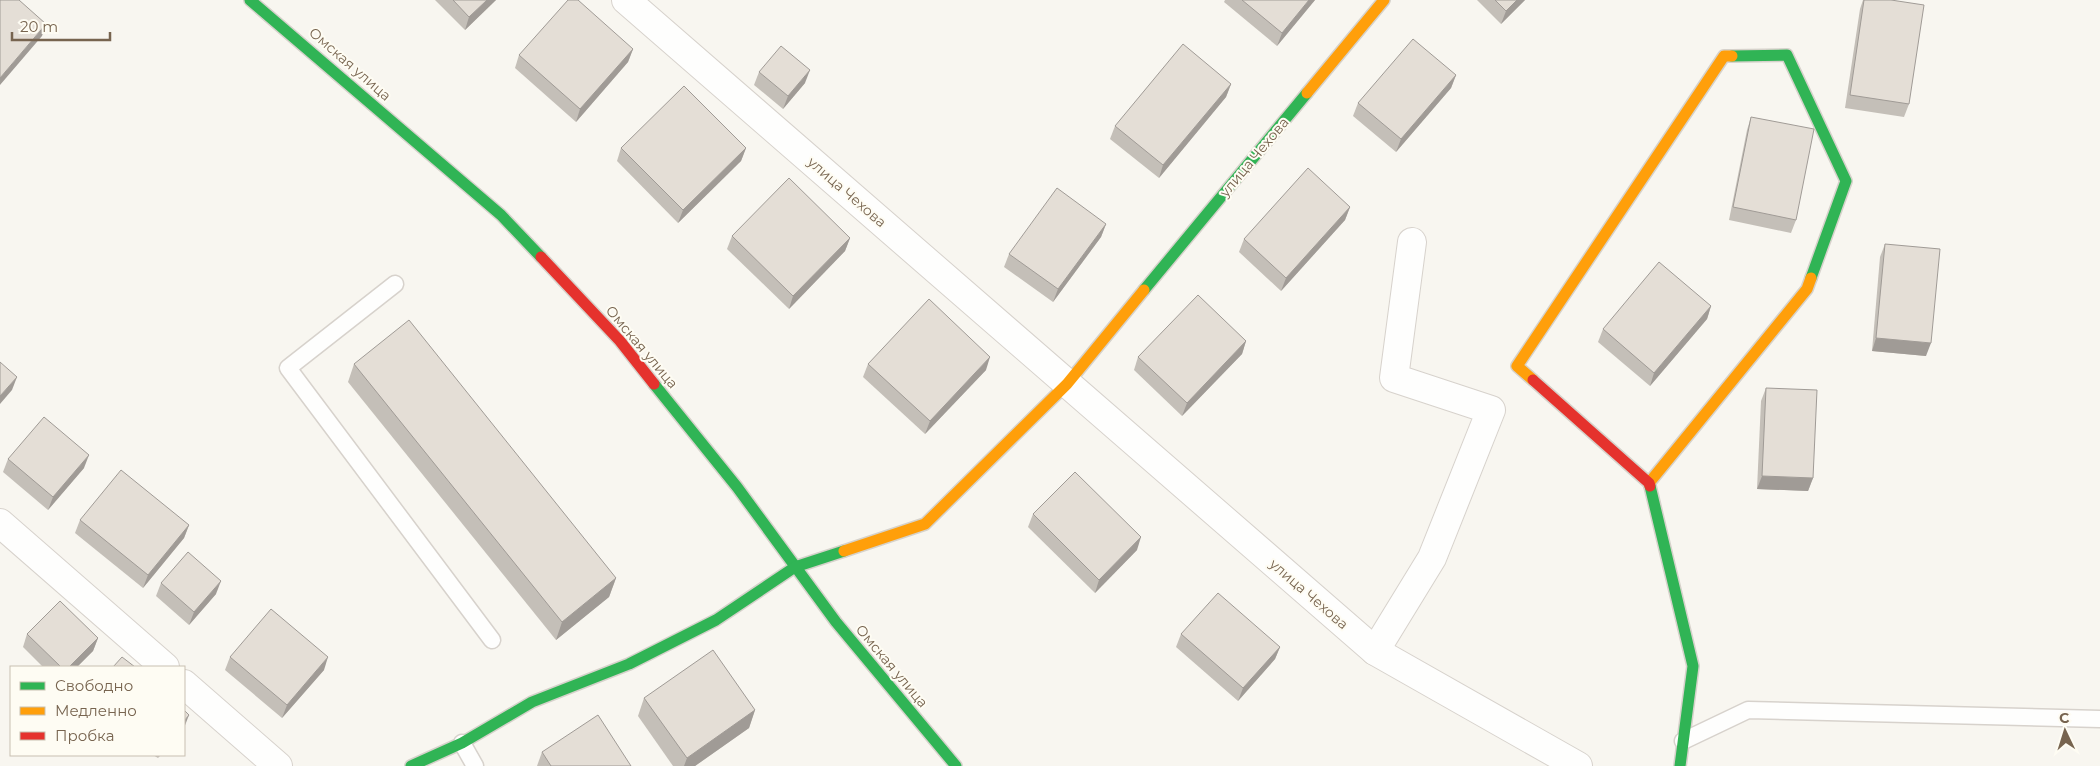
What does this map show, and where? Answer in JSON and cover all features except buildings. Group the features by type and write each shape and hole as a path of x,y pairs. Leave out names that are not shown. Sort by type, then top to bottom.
{"street":[{"name":"Омская улица","path":"250,0 501,215 620,341 737,487 836,622 956,766"},
{"name":"улица Чехова","path":"626,0 1375,651 1578,766"},
{"name":"улица Чехова","path":"1067,384 1384,0"},
{"path":"1648,483 1807,289 1846,181 1787,55 1724,56 1517,366 1648,483 1693,666 1680,766"},
{"path":"1375,651 1432,558 1491,410 1394,378 1412,242"},
{"path":"411,766 462,743 532,702 629,664 716,620 795,567 925,524 1067,384"},
{"path":"0,523 164,666"},
{"path":"185,685 278,766"}],"lane":[{"path":"395,284 288,368 492,640"},
{"path":"1683,742 1748,710 2100,719"},
{"path":"462,743 475,766"}],"traffic: fast":[{"path":"250,0 501,215 541,257"},
{"path":"1732,56 1787,55 1846,181 1811,278"},
{"path":"1144,290 1307,93"},
{"path":"654,384 737,487 836,622 956,766"},
{"path":"1650,486 1693,666 1680,766"},
{"path":"411,766 462,743 532,702 629,664 716,620 795,567 844,551"}],"traffic: slow":[{"path":"1307,93 1384,0"},
{"path":"1533,380 1517,366 1724,56 1732,56"},
{"path":"1649,483 1807,289 1811,278"},
{"path":"844,551 925,524 1067,384 1144,290"}],"traffic: jam":[{"path":"541,257 620,341 654,384"},
{"path":"1533,380 1649,483 1650,486"}]}
